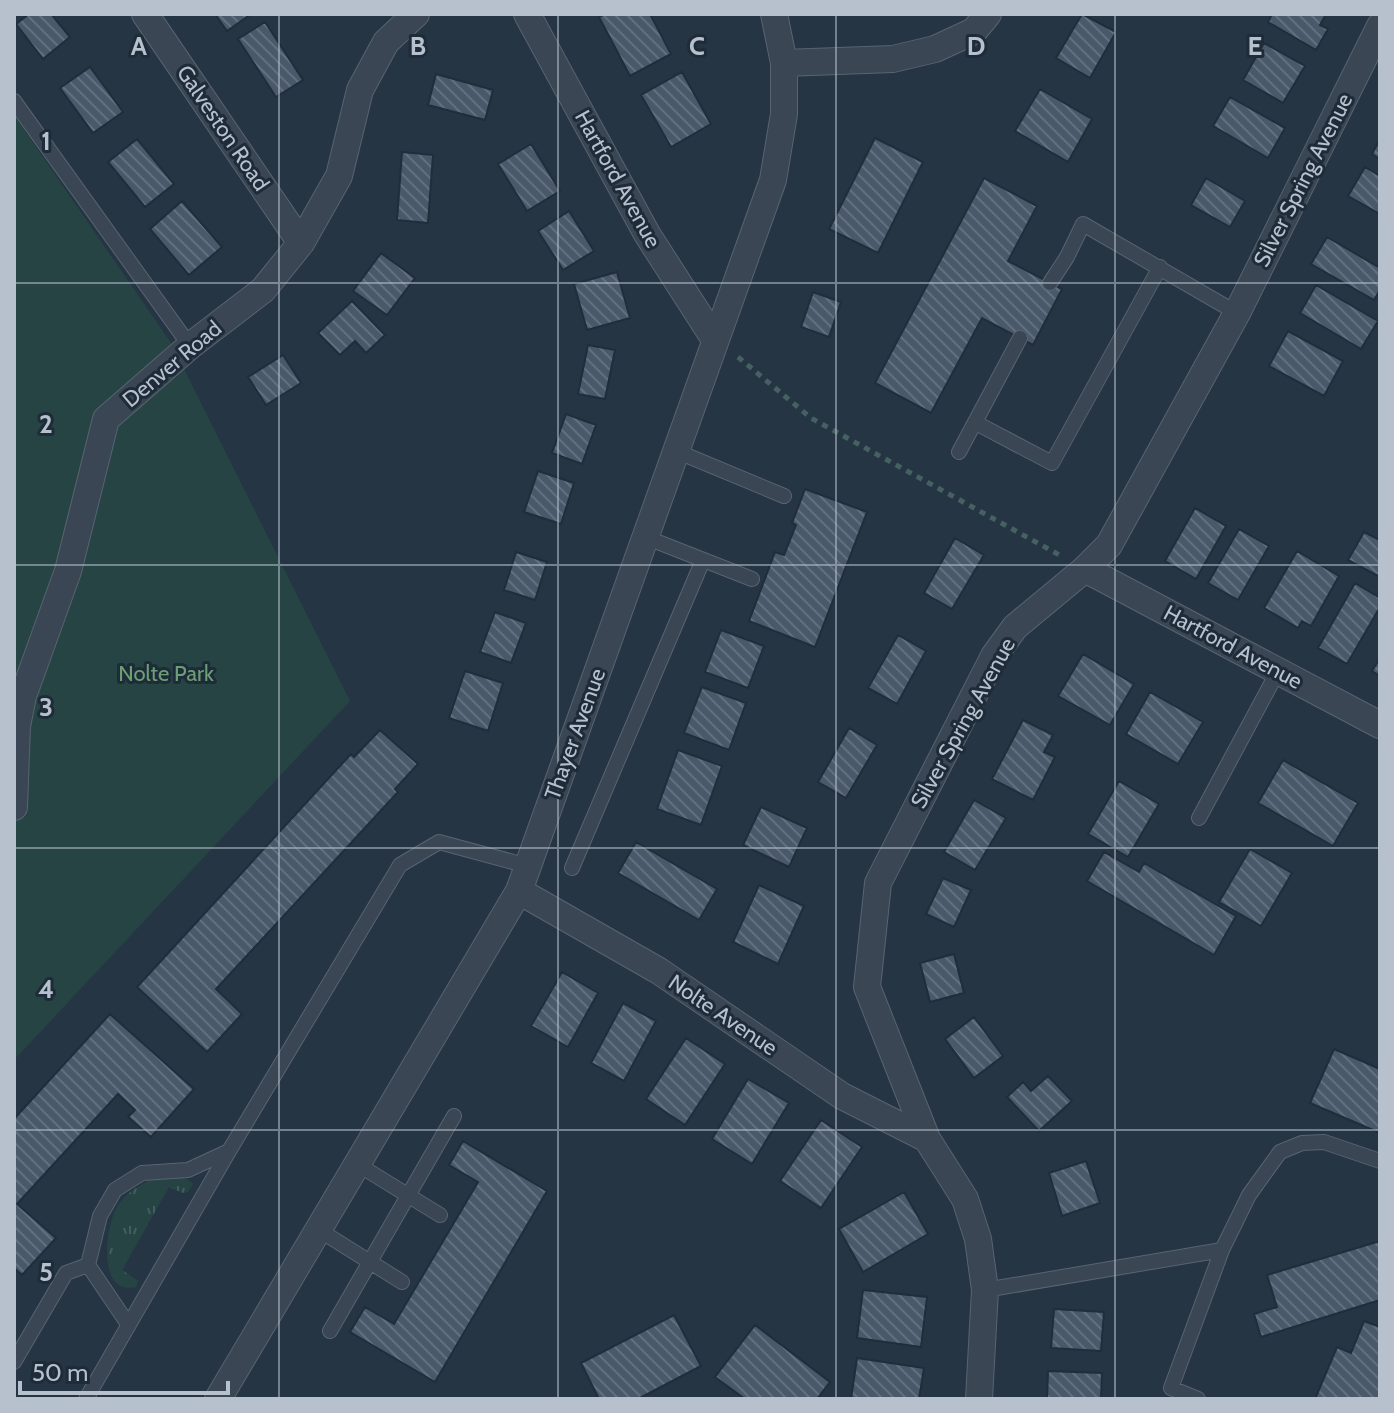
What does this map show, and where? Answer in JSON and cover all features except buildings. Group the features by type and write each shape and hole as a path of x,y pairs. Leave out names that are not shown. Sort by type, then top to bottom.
{"street":[{"name":"Galveston Road","path":"145,14 301,243"},
{"name":"Denver Road","path":"14,807 17,726 23,696 68,571 106,419 190,346 263,290 301,243 339,176 360,90 386,42 416,14"},
{"name":"Hartford Avenue","path":"527,14 647,234 715,340"},
{"name":"Thayer Avenue","path":"218,1399 523,878 773,180 784,114 784,63 774,14"},
{"path":"784,63 893,59 935,49 974,31 988,14"},
{"name":"Silver Spring Avenue","path":"979,1399 985,1290 978,1239 965,1199 927,1139 867,987 878,883 994,656 1015,627 1109,545 1237,313 1380,26"},
{"name":"Hartford Avenue","path":"1085,569 1380,725"},
{"name":"Nolte Avenue","path":"523,878 842,1096 927,1139"}],"lane":[{"path":"14,101 190,346"},
{"path":"1050,283 1083,224 1237,313"},
{"path":"976,423 1052,463 1160,267"},
{"path":"959,452 1020,338"},
{"path":"676,451 784,496"},
{"path":"645,537 752,579"},
{"path":"572,868 703,560"},
{"path":"1199,818 1278,671"},
{"path":"86,1399 229,1151 400,865 439,842 523,878"},
{"path":"330,1331 454,1116"},
{"path":"1198,1399 1171,1388 1222,1250 1249,1195 1280,1152 1302,1143 1324,1142 1380,1161"},
{"path":"128,1324 88,1265 100,1216 115,1190 142,1173 188,1170 229,1151"},
{"path":"357,1164 440,1215"},
{"path":"319,1230 402,1282"},
{"path":"985,1290 1222,1250"},
{"path":"14,1362 66,1273 88,1265"}],"path":[{"path":"715,340 811,418 1085,569"}],"green space":[{"name":"Nolte Park","path":"14,115 171,343 350,701 14,1060"},
{"path":"159,1176 182,1178 193,1184 188,1192 183,1193 169,1187 122,1270 138,1281 136,1287 124,1287 115,1282 110,1272 107,1247 111,1221 118,1205 128,1194"}]}
